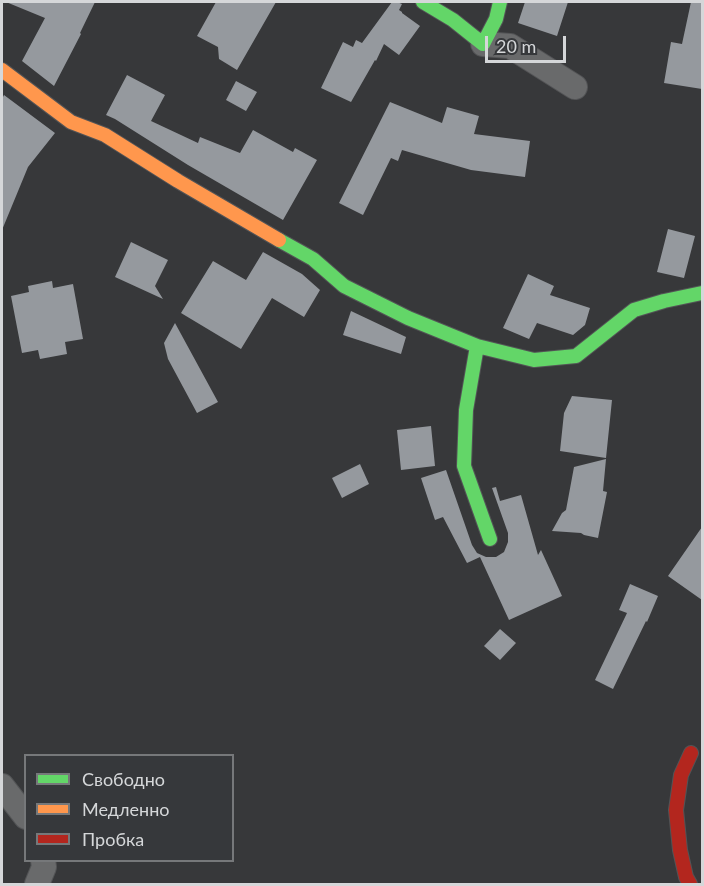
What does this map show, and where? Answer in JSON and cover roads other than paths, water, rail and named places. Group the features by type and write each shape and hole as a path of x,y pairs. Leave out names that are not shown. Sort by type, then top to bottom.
{"street":[{"path":"423,2 453,20 483,44 510,46 575,87"},
{"path":"483,44 496,19 500,2"},
{"path":"2,70 71,122 105,135 178,181 313,259 344,286 408,318 477,346 534,360 576,356 634,310 702,293"},
{"path":"477,346 466,410 464,466 490,538"},
{"path":"690,885 680,850 676,810 681,775 691,753"},
{"path":"2,786 24,814"},
{"path":"37,885 44,867 43,862"}]}
